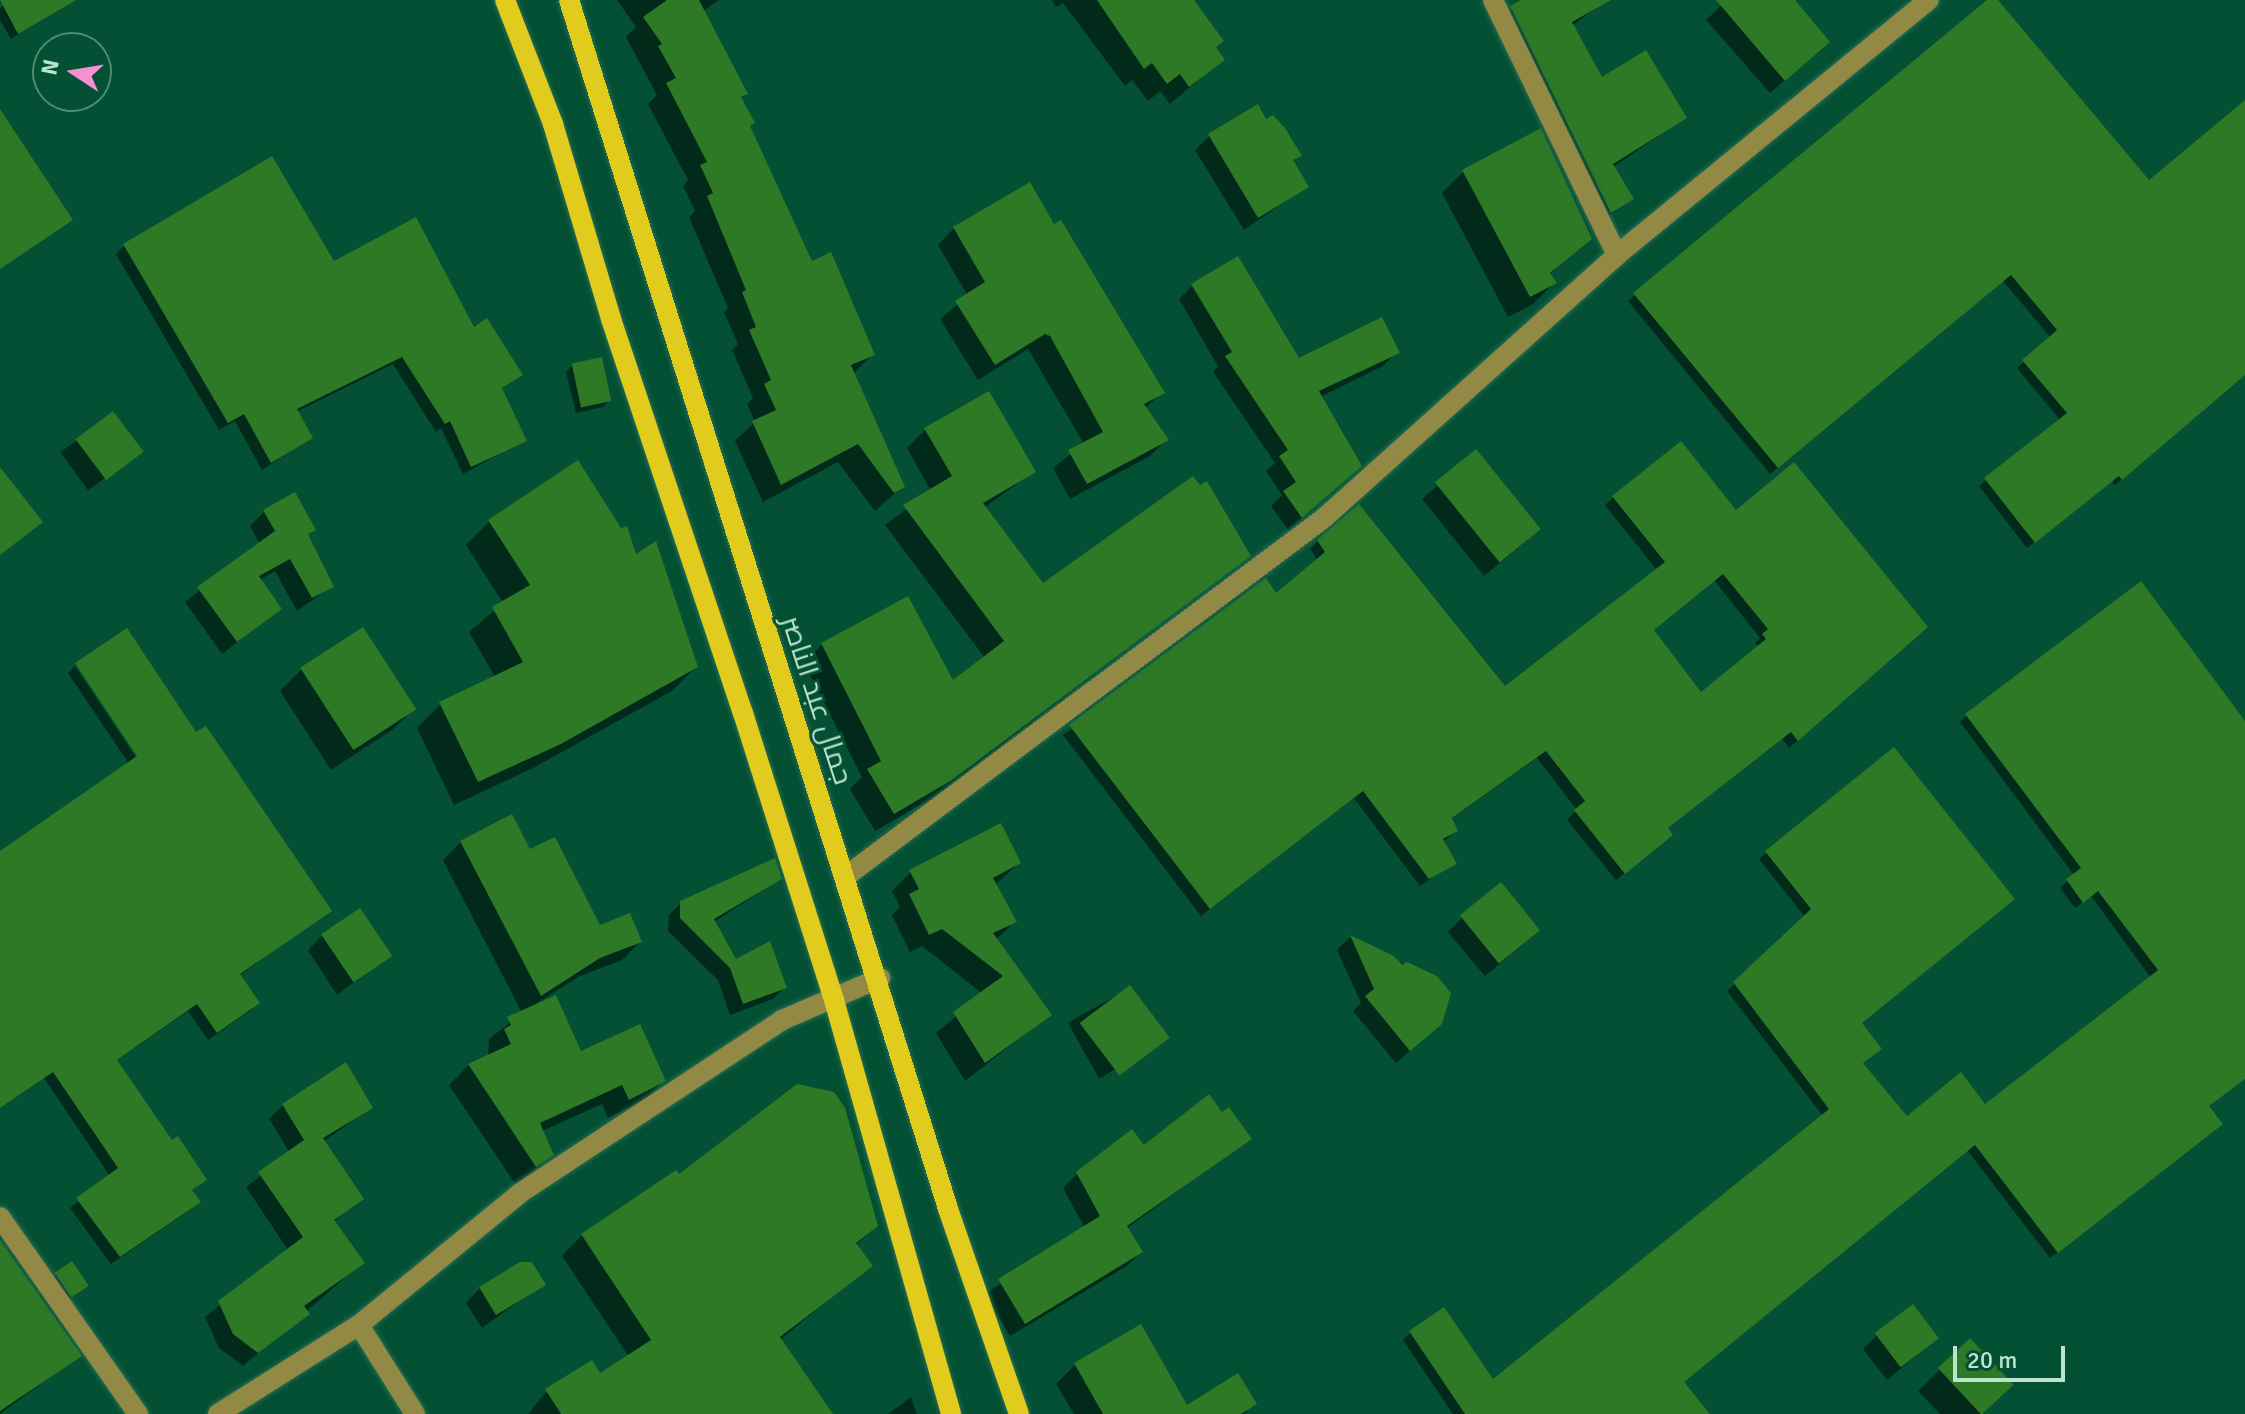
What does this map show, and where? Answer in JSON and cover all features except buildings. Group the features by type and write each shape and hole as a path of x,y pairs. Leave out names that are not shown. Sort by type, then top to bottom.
{"main road":[{"path":"505,0 553,124 611,319 834,1000 951,1414"},
{"name":"جمال عبد الناصر","path":"569,0 845,877 880,978 948,1209 1019,1414"}],"street":[{"path":"1493,0 1617,255"},
{"path":"845,877 1324,518 1617,255 1929,0"},
{"path":"218,1414 359,1325 520,1193 782,1020 880,978"},
{"path":"0,1217 138,1414"},
{"path":"359,1325 415,1414"}]}
